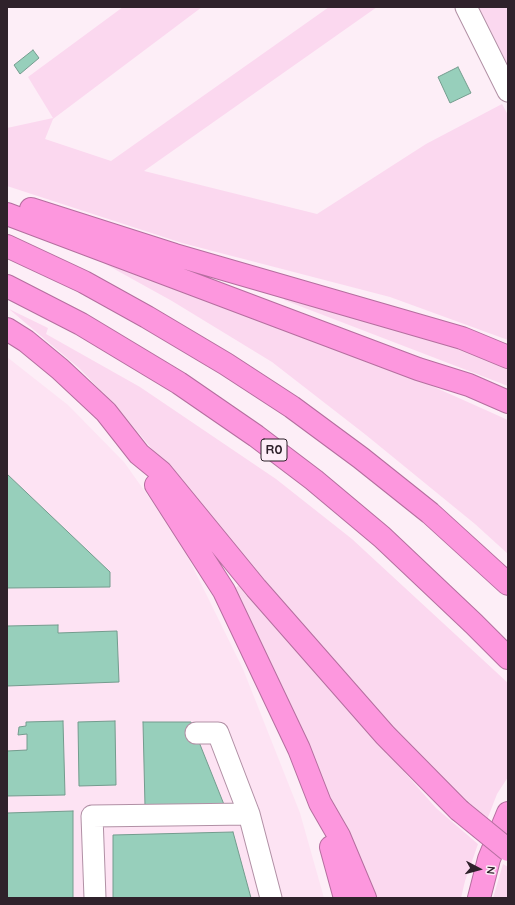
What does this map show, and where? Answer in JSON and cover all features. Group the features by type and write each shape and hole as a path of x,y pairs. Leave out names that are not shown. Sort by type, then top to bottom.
{"highway":[{"path":"7,201 175,255 462,338 508,358"},
{"path":"7,214 418,369 469,385 508,402"},
{"path":"7,246 84,282 147,317 226,364 292,407 361,458 430,513 508,584"},
{"name":"R0","path":"7,286 81,324 172,379 256,436 314,480 382,537 508,658"},
{"path":"7,329 26,341 65,374 106,412 139,454 152,479 224,591 299,749 320,803 345,898"},
{"path":"139,454 161,472 256,588 385,735 459,810 508,850"},
{"path":"320,803 339,836 365,898"},
{"path":"479,898 489,859 508,813"}],"street":[{"path":"466,7 508,91"},
{"path":"196,733 218,733 249,814 271,898"},
{"path":"95,898 92,816 249,814"}],"shaded area":[{"path":"123,7 202,7 53,119 45,139 111,161 329,7 377,7 144,171 317,214 426,144 502,104 508,115 508,340 390,297 182,243 7,186 7,128 53,118 28,77"},
{"path":"477,7 508,7 508,71"},
{"path":"89,255 405,374 508,420 508,554 475,524 366,435 272,362 172,301"},
{"path":"286,297 457,347 508,369 508,386 284,300"},
{"path":"9,309 48,328 46,334 140,387 276,479 352,539 508,683 508,777 497,794 487,820 407,744 182,485 121,412 80,369"},
{"path":"7,357 68,405 124,462 180,541 243,669 300,813 324,898 7,898"},
{"path":"239,585 436,808 478,844 465,881 461,898 372,898 294,714 234,589"},
{"path":"503,864 508,867 508,898 493,898"}],"building":[{"path":"33,50 39,58 20,74 14,65"},
{"path":"458,67 471,93 450,103 438,77"},
{"path":"7,474 110,572 110,587 7,588"},
{"path":"58,625 58,633 117,631 119,682 7,686 7,626"},
{"path":"63,721 65,795 7,796 7,751 27,750 27,734 18,735 19,727 26,726 26,722"},
{"path":"115,721 116,785 79,786 78,722"},
{"path":"143,722 191,722 225,807 145,806"},
{"path":"73,811 73,898 7,898 7,813"},
{"path":"233,832 251,898 113,898 113,835"}]}
